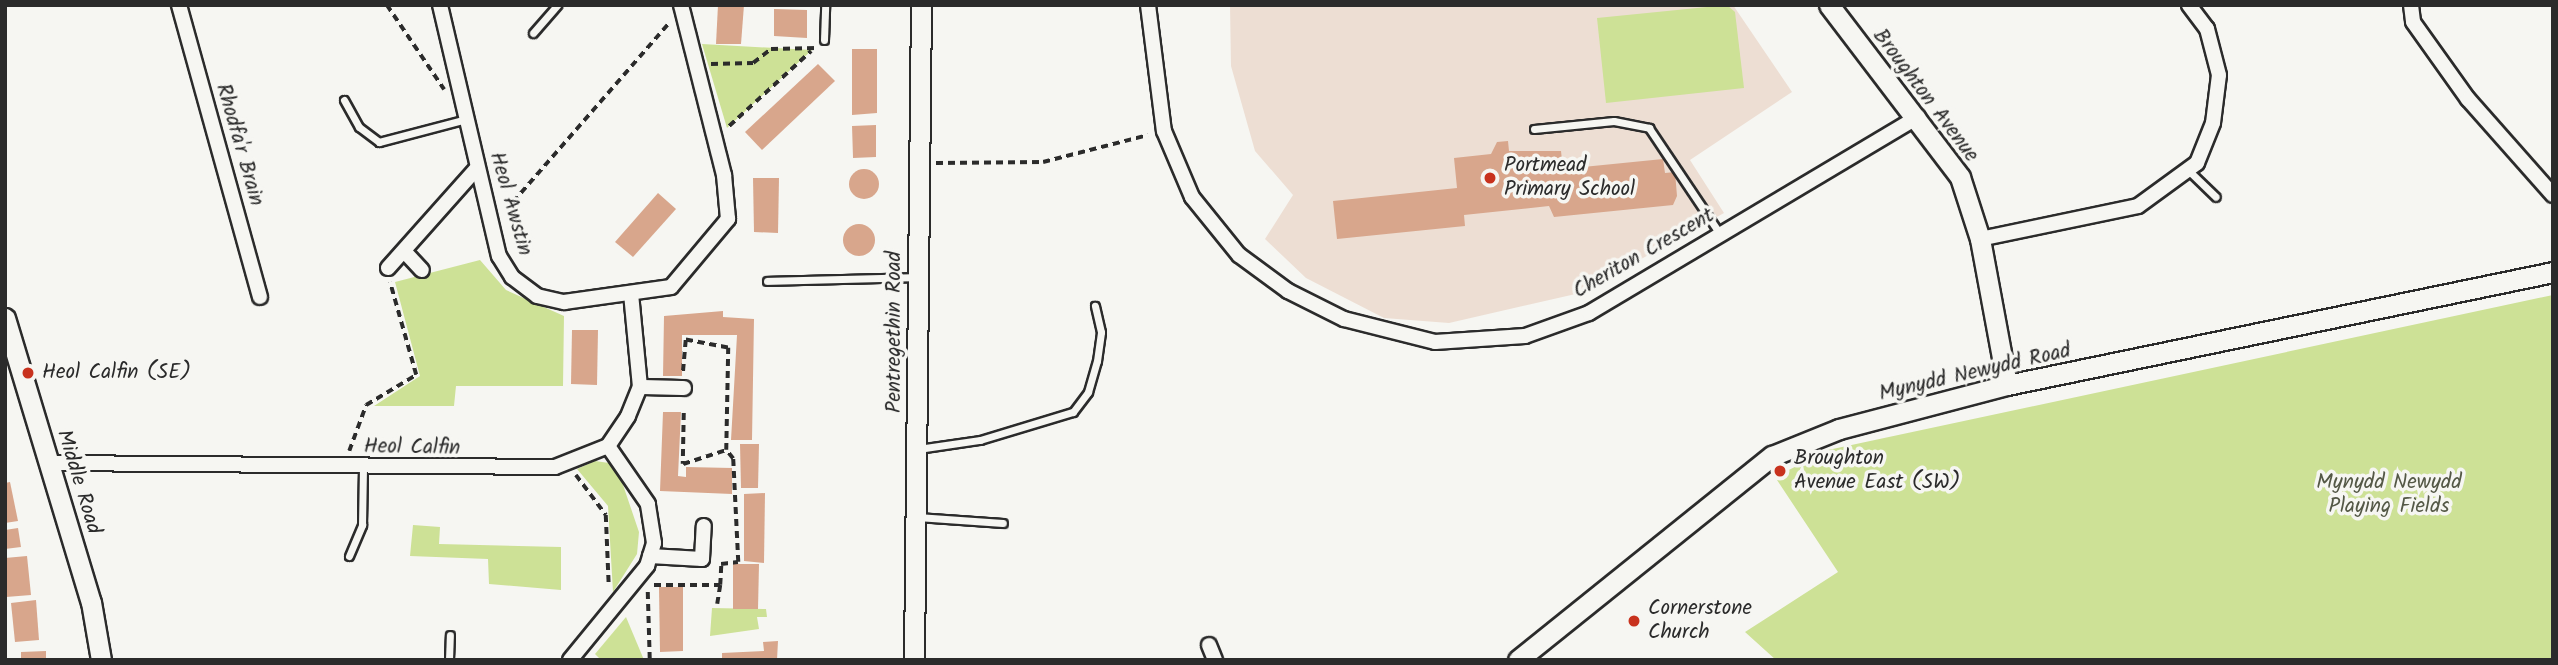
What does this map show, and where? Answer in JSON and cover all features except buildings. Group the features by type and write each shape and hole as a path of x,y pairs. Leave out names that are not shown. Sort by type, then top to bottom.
{"street":[{"name":"Rhodfa'r Brain","path":"178,5 260,297"},
{"name":"Heol Awstin","path":"440,5 492,226 512,277 537,296 564,302 671,287 728,219 714,136 681,8"},
{"name":"Pentregethin Road","path":"914,660 921,5"},
{"name":"Cheriton Crescent","path":"1148,5 1164,131 1192,197 1239,255 1288,291 1344,318 1435,342 1525,336 1589,313 1917,117"},
{"name":"Broughton Avenue","path":"1829,5 1917,117 1960,177 1980,239 2007,385"},
{"path":"1980,239 2138,206 2189,171 2213,123 2220,75 2207,29 2189,5"},
{"path":"2411,5 2413,22 2468,99 2553,195"},
{"path":"388,268 477,168"},
{"path":"404,251 422,270"},
{"name":"Mynydd Newydd Road","path":"1527,657 1772,456 1839,429 2007,385 2553,272"},
{"path":"574,658 649,561 648,504 608,446 640,387 631,294"},
{"name":"Middle Road","path":"5,318 91,602 101,660"},
{"path":"640,387 683,381"},
{"name":"Heol Calfin","path":"49,463 525,470 568,464 608,446"},
{"path":"649,561 702,559 704,526"},
{"path":"1209,645 1215,660"}],"lane":[{"path":"533,33 557,5"},
{"path":"824,40 825,5"},
{"path":"344,100 359,127 379,142 466,119"},
{"path":"1534,129 1614,121 1649,128 1721,235"},
{"path":"2189,171 2216,197"},
{"path":"766,281 918,277"},
{"path":"917,449 979,440 1073,412 1088,392 1097,361 1101,332 1095,306"},
{"path":"349,556 362,525 363,468"},
{"path":"916,517 1003,523"},
{"path":"449,660 450,635"}],"path":[{"path":"387,5 440,88 459,91"},
{"path":"492,226 681,8"},
{"path":"714,136 824,40"},
{"path":"695,64 753,63 771,49 813,50"},
{"path":"919,163 1043,162 1164,131"},
{"path":"348,468 366,405 416,375 388,268"},
{"path":"683,381 686,340 719,341 728,348 726,450 733,459 738,562 721,564 717,604"},
{"path":"684,413 683,464 726,450"},
{"path":"568,464 606,515 608,594 617,602"},
{"path":"649,561 650,660"},
{"path":"648,584 720,585"}],"shaded area":[{"name":"Portmead Primary School","path":"1230,5 1733,5 1792,92 1690,160 1724,213 1580,293 1449,323 1384,318 1306,278 1265,239 1293,195 1255,151 1231,66"}],"green space":[{"path":"1727,5 1735,12 1744,88 1606,103 1597,18"},
{"path":"702,44 812,50 727,128"},
{"path":"480,260 506,290 564,316 563,386 456,386 454,406 374,406 420,376 395,282"},
{"name":"Mynydd Newydd Playing Fields","path":"2553,295 2553,660 1776,660 1745,632 1838,572 1775,477 1828,450"},
{"path":"595,461 609,463 621,479 639,532 637,554 613,592 608,506 577,469"},
{"path":"413,525 440,527 439,544 561,547 561,590 489,584 488,559 410,556"},
{"path":"712,608 766,609 767,617 757,617 759,629 710,636"},
{"path":"626,617 644,660 601,660 595,654"}],"place":[{"name":"Portmead Primary School","path":"1490,178"},
{"name":"Heol Calfin (SE)","path":"28,373"},
{"name":"Broughton Avenue East (SW)","path":"1780,471"},
{"name":"Cornerstone Church","path":"1634,621"}]}
